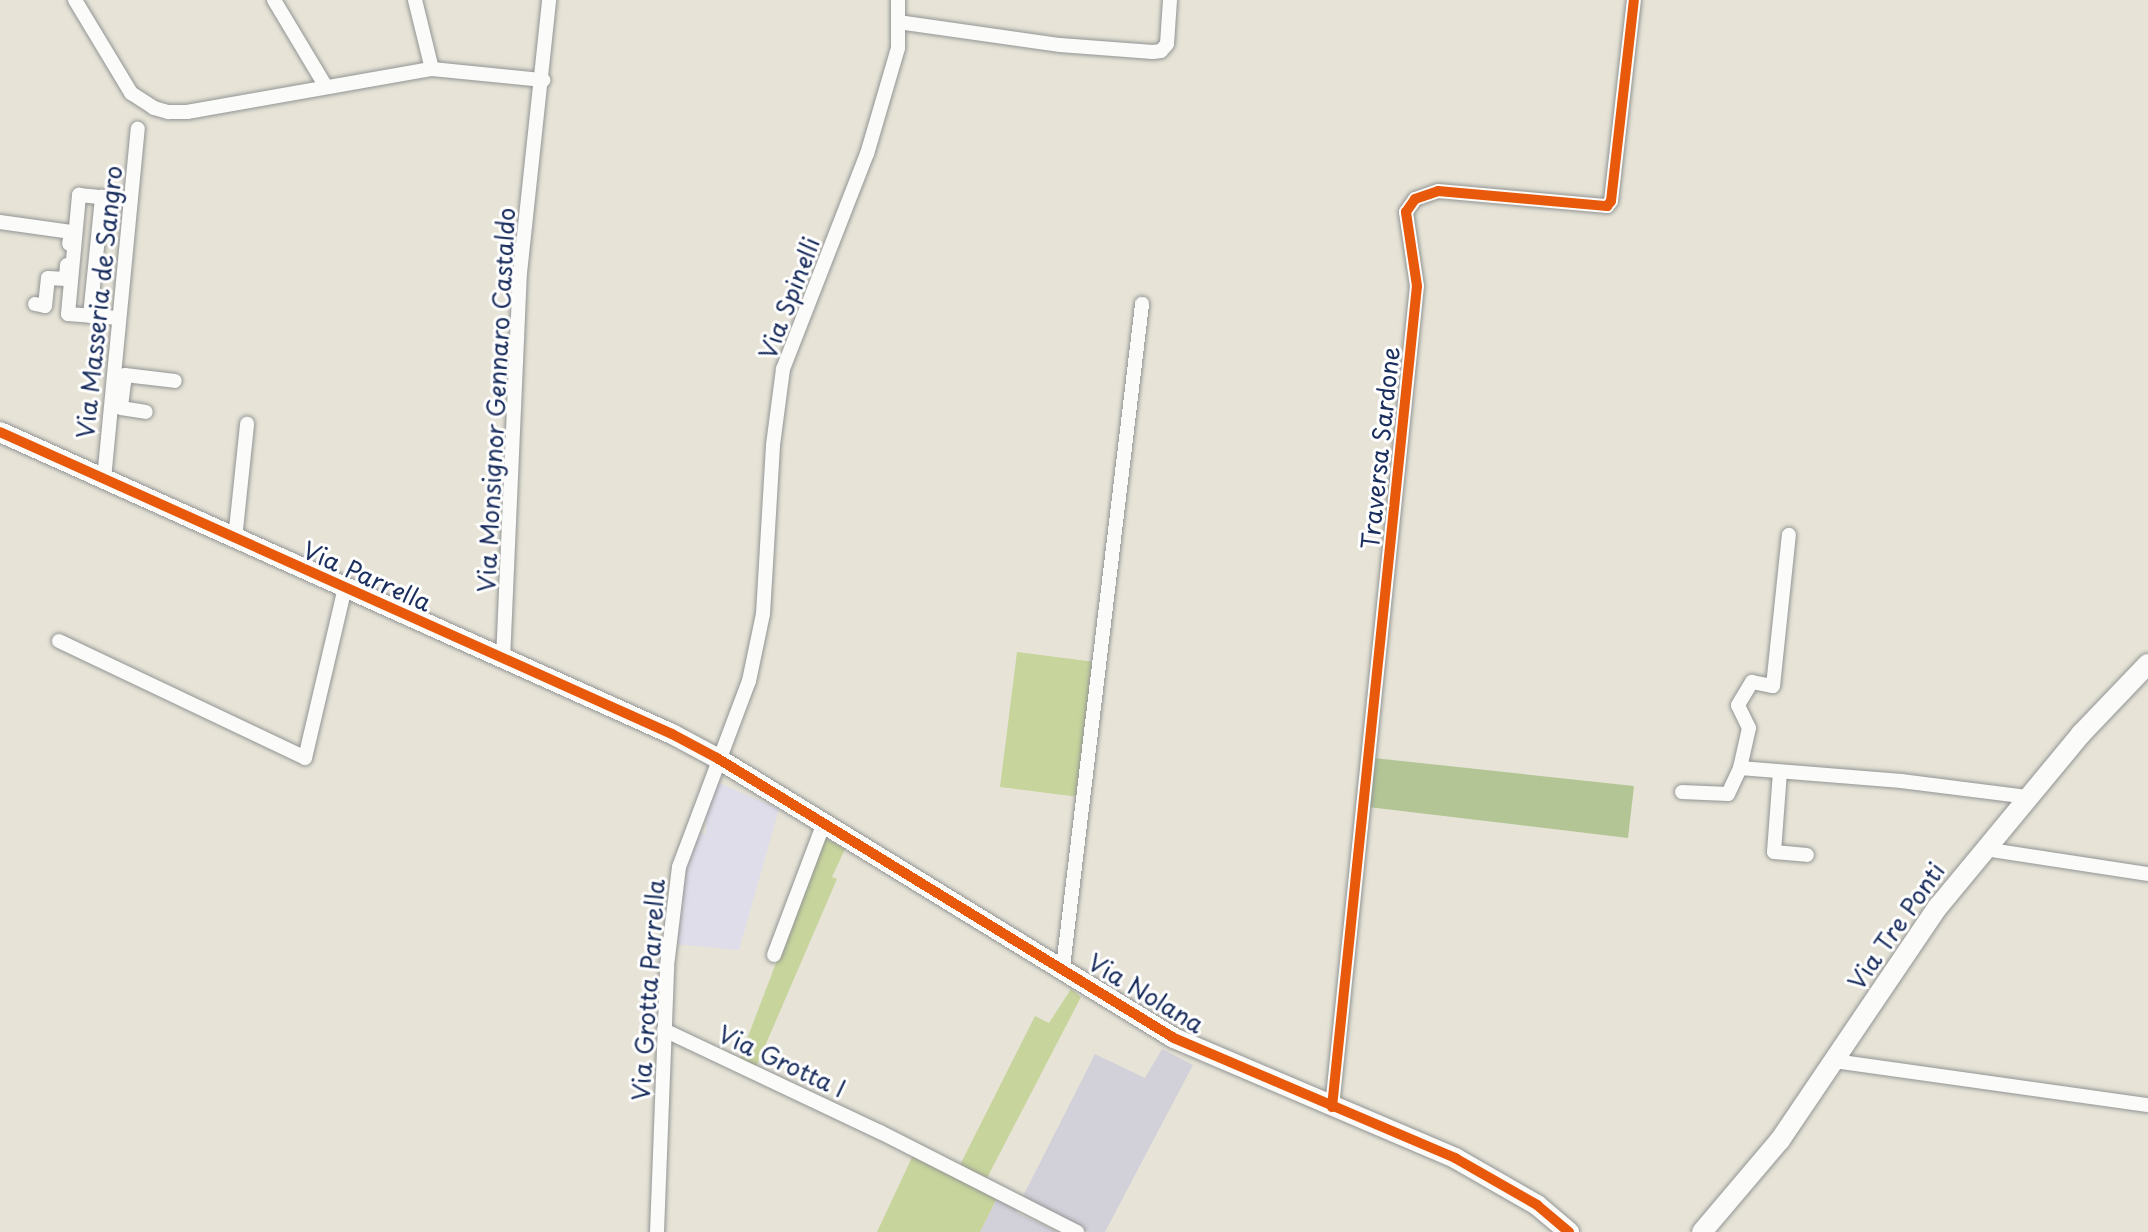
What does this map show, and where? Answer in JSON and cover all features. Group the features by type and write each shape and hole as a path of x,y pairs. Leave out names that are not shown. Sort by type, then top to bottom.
{"street":[{"path":"75,0 131,93 154,108 187,112 432,69 543,80"},
{"path":"274,0 326,87"},
{"path":"415,0 432,69"},
{"name":"Via Monsignor Gennaro Castaldo","path":"503,660 520,273 543,80 549,0"},
{"name":"Via Spinelli","path":"717,758 745,692 763,614 773,445 783,369 867,154 898,48 898,0"},
{"path":"898,22 1060,45 1153,52 1161,51 1167,44 1170,0"},
{"name":"Traversa Sardone","path":"1332,1107 1417,286 1406,212 1415,199 1438,191 1607,206 1611,201 1634,0"},
{"name":"Via Masseria de Sangro","path":"104,479 138,129"},
{"path":"119,318 68,314 79,195 131,200"},
{"path":"90,316 102,197"},
{"path":"0,222 71,232 66,279 48,278 45,306 35,304"},
{"name":"Via Nolana","path":"1063,967 1142,304"},
{"path":"146,412 121,408 120,382 125,375 175,381"},
{"path":"235,539 247,424"},
{"name":"Via Parrella","path":"0,432 717,758"},
{"path":"1682,792 1728,794 1740,768 1749,728 1738,705 1752,682 1773,686 1789,535"},
{"path":"59,641 305,758 345,587"},
{"name":"Via Tre Ponti","path":"1702,1232 1780,1140 1938,907 2081,734 2148,664"},
{"name":"Via Nolana","path":"717,758 1063,967 1174,1038 1455,1158 1537,1205 1569,1232"},
{"name":"Via Grotta Parrella","path":"657,1232 667,966 679,867 717,758"},
{"path":"1740,768 2027,797"},
{"path":"1780,772 1774,852 1807,855"},
{"path":"774,955 824,823"},
{"path":"1984,849 2148,874"},
{"name":"Via Grotta I","path":"664,1030 880,1132 1077,1232"},
{"path":"1834,1061 2148,1105"}],"shaded area":[{"path":"717,782 779,809 739,950 672,944 682,870 695,831 706,834 706,804"},
{"path":"1162,1049 1193,1065 1105,1232 1089,1232 1023,1196 1095,1054 1145,1078"},
{"path":"997,1198 1018,1207 1017,1213 1058,1232 980,1232"}],"green space":[{"path":"1017,652 1095,662 1079,797 1000,787"},
{"path":"1374,758 1634,786 1628,838 1368,807"},
{"path":"824,837 845,849 832,877 837,879 756,1067 739,1060"},
{"path":"1071,989 1081,997 987,1178 960,1165 1035,1016 1049,1023"},
{"path":"913,1155 997,1198 980,1232 877,1232"}],"cycle path":[{"path":"1332,1107 1417,286 1406,212 1415,199 1438,191 1607,206 1611,201 1634,0"},
{"path":"0,432 672,734 717,758 1174,1038 1455,1158 1537,1205 1569,1232"}]}
